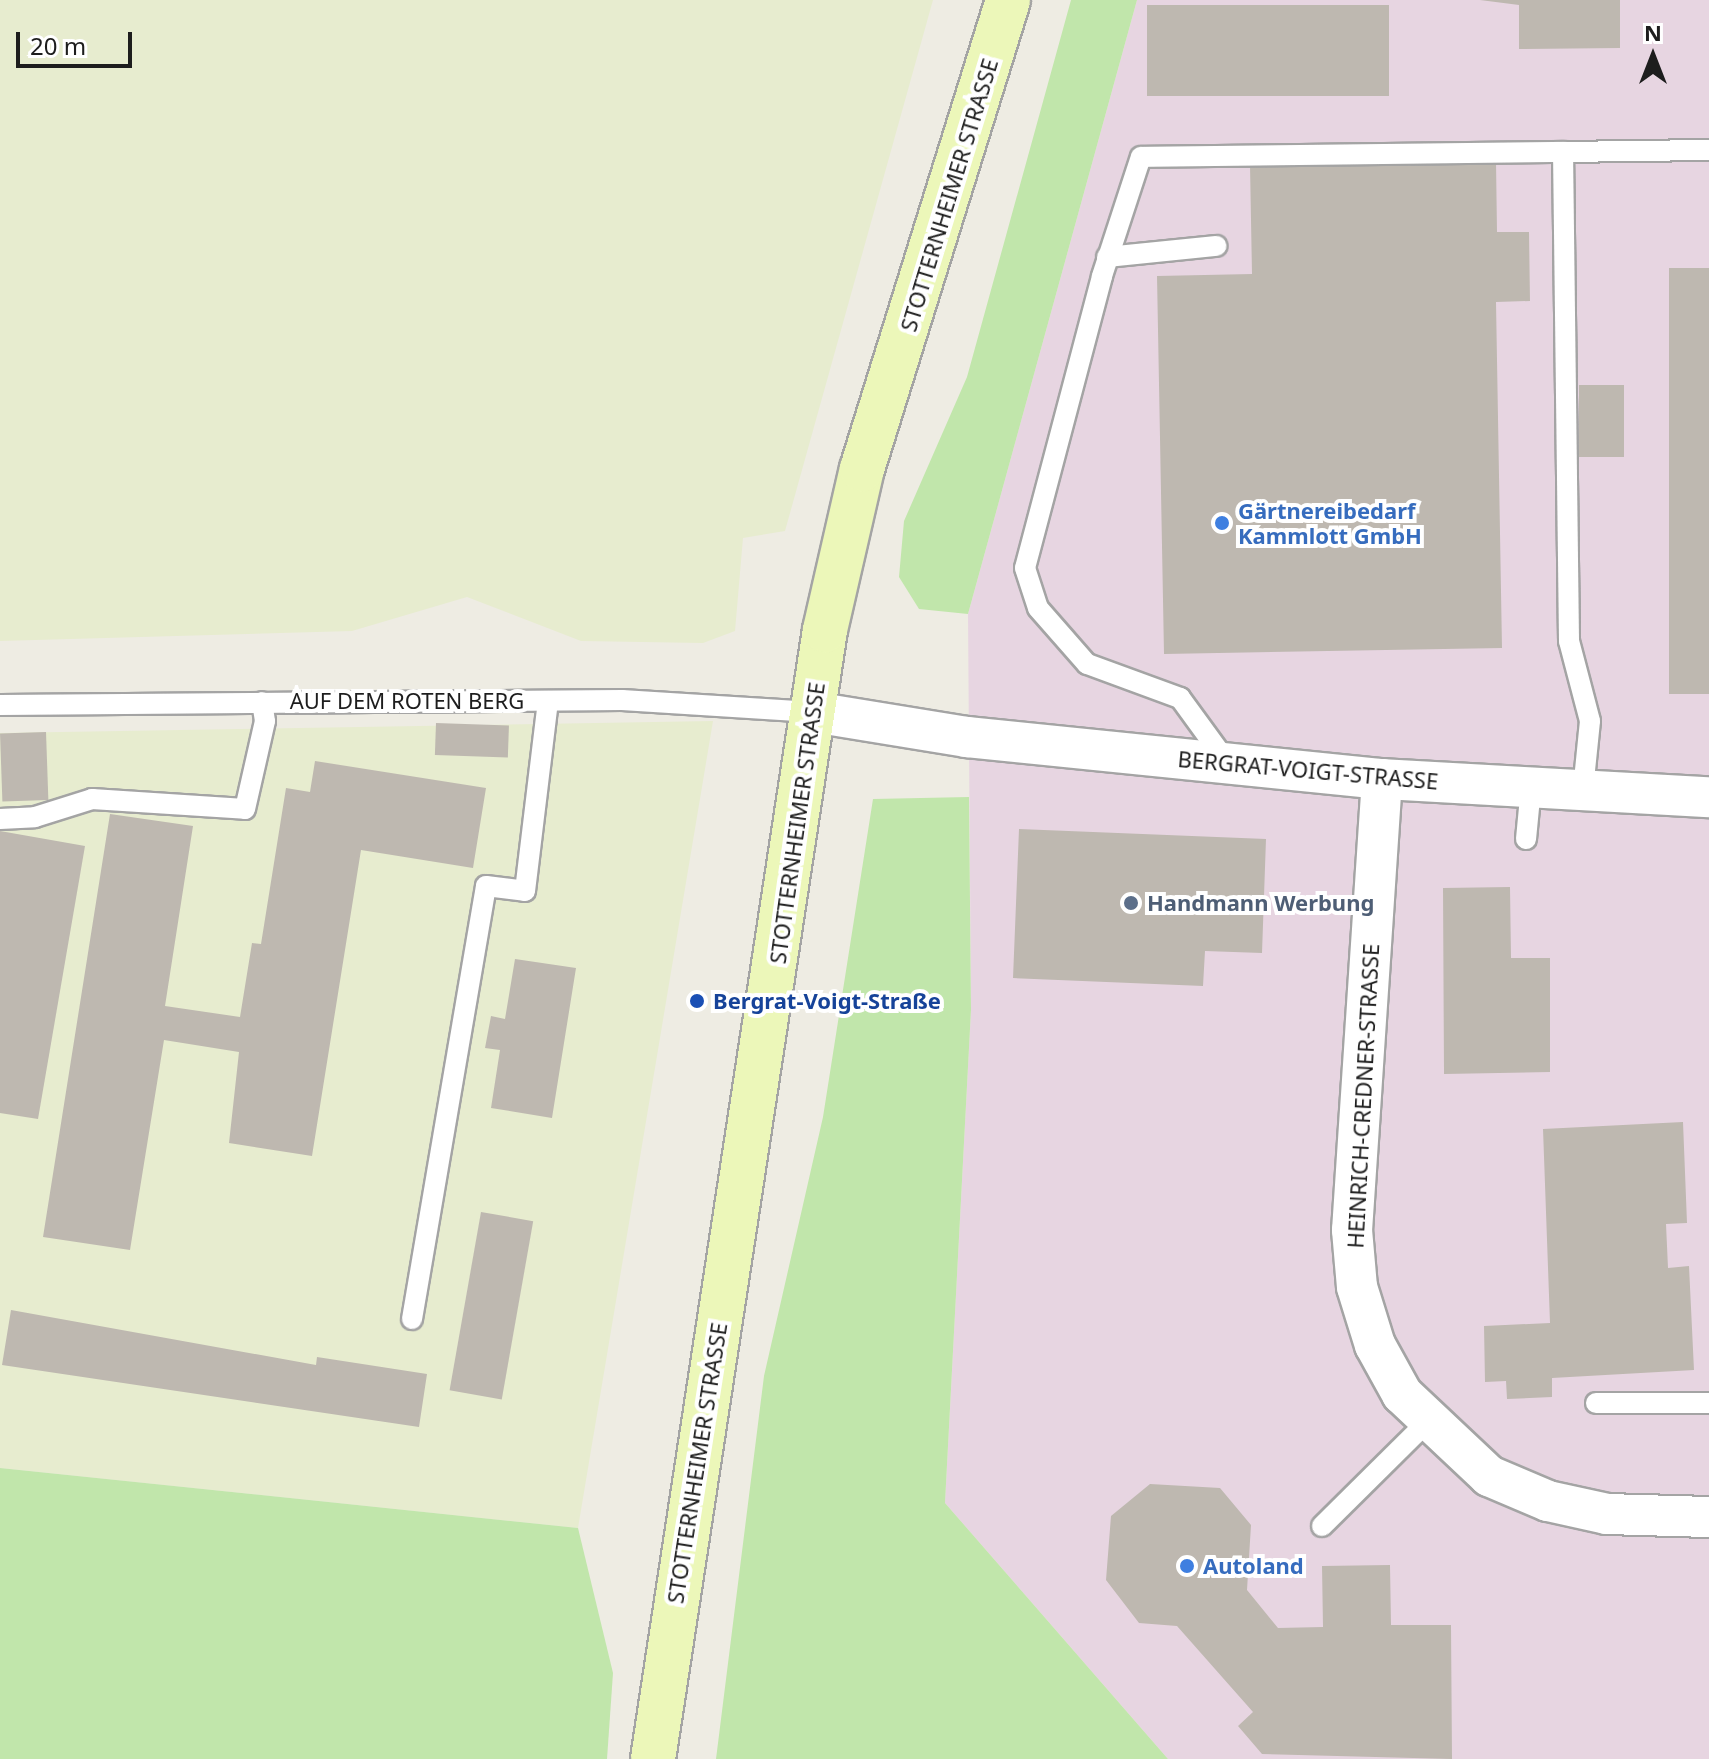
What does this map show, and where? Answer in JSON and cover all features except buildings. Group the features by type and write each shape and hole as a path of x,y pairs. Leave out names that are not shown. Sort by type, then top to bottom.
{"main road":[{"name":"STOTTERNHEIMER STRASSE","path":"653,1759 813,712 862,469 1008,0"}],"street":[{"name":"BERGRAT-VOIGT-STRASSE","path":"813,712 967,737 1382,779 1709,797"},
{"name":"HEINRICH-CREDNER-STRASSE","path":"1382,779 1352,1230 1357,1287 1375,1345 1402,1394 1489,1476 1548,1501 1607,1514 1709,1517"}],"lane":[{"path":"1228,763 1180,698 1087,664 1038,608 1025,568 1107,257 1141,157 1709,150"},
{"path":"1563,152 1569,641 1590,721 1583,790"},
{"path":"1107,257 1216,246"},
{"name":"AUF DEM ROTEN BERG","path":"0,705 548,701 813,712"},
{"path":"412,1319 486,886 525,891 548,701"},
{"path":"0,819 35,817 92,799 245,809 265,721 262,702"},
{"path":"1526,839 1531,787"},
{"path":"1596,1403 1709,1403"},
{"path":"1322,1526 1428,1421"}],"shaded area":[{"path":"1137,0 1709,0 1709,1759 1168,1759 945,1503 971,1010 968,614"}],"green space":[{"path":"0,0 933,0 785,531 743,538 735,631 703,643 581,641 467,597 352,631 0,641"},
{"path":"1071,0 1137,0 968,614 919,609 899,577 904,521 967,377"},
{"path":"713,721 578,1528 0,1468 0,733"},
{"path":"969,797 971,1010 945,1503 1168,1759 716,1759 764,1376 823,1117 873,799"},
{"path":"0,1468 578,1528 613,1673 607,1759 0,1759"}],"place":[{"name":"Gärtnereibedarf Kammlott GmbH","path":"1222,523"},
{"name":"Handmann Werbung","path":"1131,903"},
{"name":"Bergrat-Voigt-Straße","path":"697,1001"},
{"name":"Autoland","path":"1187,1566"}]}
